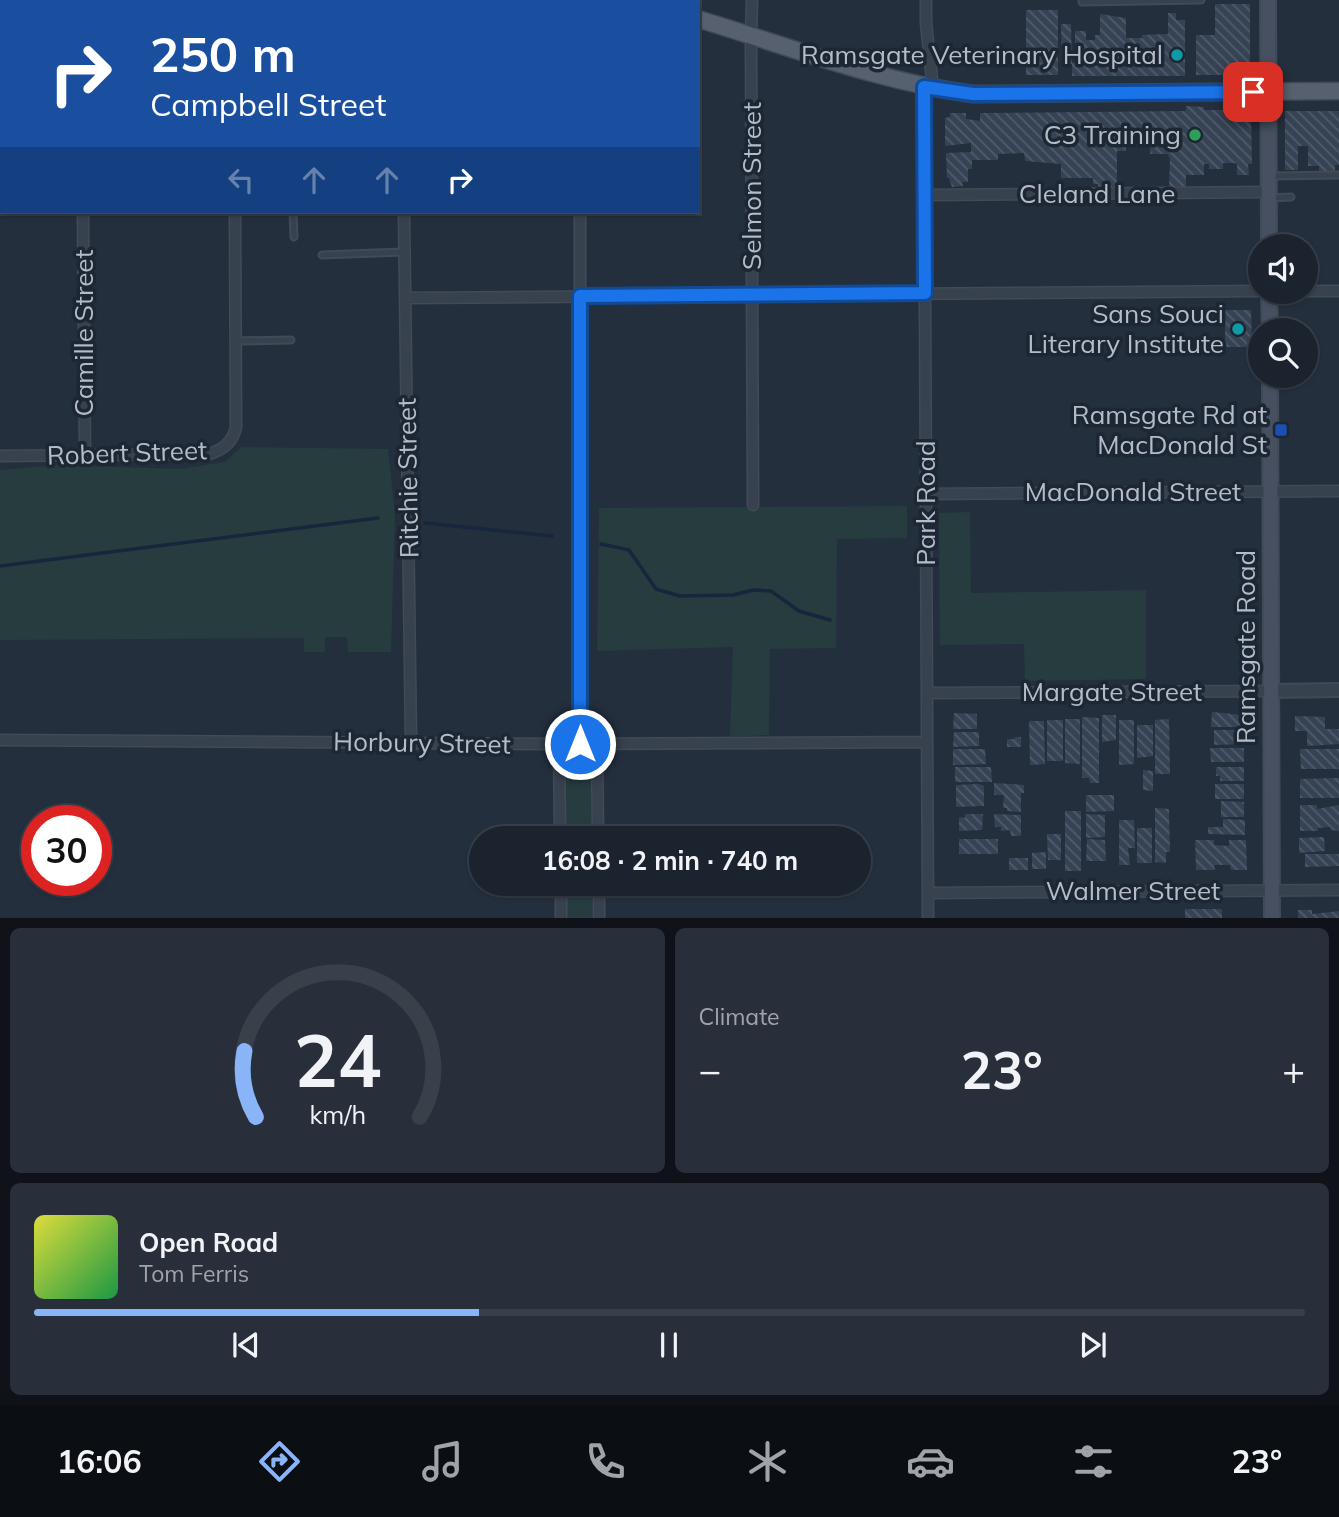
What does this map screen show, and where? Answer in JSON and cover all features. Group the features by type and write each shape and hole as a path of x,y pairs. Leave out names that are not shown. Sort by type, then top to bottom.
{"main road":[{"path":"1268,0 1269,234"},
{"path":"700,20 929,88 973,94 1339,91"},
{"name":"Ramsgate Road","path":"1270,388 1272,918"}],"street":[{"name":"Selmon Street","path":"752,0 753,505"},
{"name":"Park Road","path":"926,0 929,88 925,195 928,918"},
{"name":"Cleland Lane","path":"925,195 1269,195"},
{"name":"Camille Street","path":"83,214 85,455"},
{"name":"Robert Street","path":"0,456 202,454 220,450 229,442 236,428 235,214"},
{"name":"Ritchie Street","path":"404,214 411,744"},
{"path":"580,214 580,744"},
{"path":"405,298 1248,291"},
{"path":"1318,291 1339,291"},
{"name":"MacDonald Street","path":"926,494 1339,491"},
{"name":"Margate Street","path":"927,693 1339,690"},
{"name":"Horbury Street","path":"0,740 411,744 927,742"},
{"path":"559,744 560,826"},
{"path":"597,744 598,826"},
{"name":"Walmer Street","path":"928,893 1339,890"},
{"path":"561,896 561,918"},
{"path":"599,896 599,918"}],"lane":[{"path":"1082,2 1201,0"},
{"path":"1269,176 1339,175"},
{"path":"1269,195 1291,197"},
{"path":"293,214 294,237"},
{"path":"322,255 404,252"},
{"path":"235,341 291,340"}],"green space":[{"path":"241,447 388,449 395,514 391,652 348,652 347,637 325,637 325,652 304,652 304,638 0,640 0,470 58,465 179,469 225,462"},
{"path":"907,506 907,538 837,539 836,648 770,649 769,735 730,737 733,647 597,651 599,508"},
{"path":"970,512 971,593 1146,590 1146,679 1025,681 1024,644 940,645 939,513"},
{"path":"574,751 587,752 591,760 592,826 566,826 567,757"},
{"path":"567,896 592,896 592,918 567,918"}],"building":[{"path":"1215,4 1250,4 1250,72 1246,75 1196,75 1196,35 1215,35"},
{"path":"1026,10 1058,10 1058,75 1026,75"},
{"path":"1168,13 1176,13 1176,20 1185,20 1185,76 1072,76 1072,64 1062,65 1061,24 1071,24 1072,63 1075,62 1075,31 1086,31 1086,40 1095,40 1095,35 1100,35 1100,14 1126,18 1126,38 1142,38 1142,35 1168,34"},
{"path":"1186,106 1204,107 1204,110 1249,110 1252,164 1248,164 1249,175 1237,175 1237,164 1234,163 1223,163 1223,169 1209,169 1209,164 1204,164 1204,175 1186,175 1186,187 1169,187 1168,154 1150,154 1150,146 1126,146 1126,151 1117,151 1117,188 1098,188 1098,184 1093,184 1093,178 1061,178 1061,164 1025,161 1024,153 998,154 998,160 972,160 972,169 968,169 968,182 962,182 963,186 952,187 947,178 946,153 971,152 971,143 945,146 945,118 950,117 950,113 966,113 966,119 980,121 980,113 1186,111"},
{"path":"1285,111 1339,111 1339,165 1335,165 1335,171 1319,171 1319,166 1308,166 1308,146 1298,146 1298,170 1285,170"},
{"name":"Sans Souci Literary Institute","path":"1225,310 1251,310 1251,318 1248,318 1248,347 1225,347"},
{"path":"1212,712 1242,715 1243,727 1211,727"},
{"path":"954,713 977,714 977,729 953,729"},
{"path":"1102,715 1116,715 1116,740 1102,742"},
{"path":"1295,716 1325,717 1325,729 1339,729 1339,744 1307,746 1307,731 1295,731"},
{"path":"1082,717 1099,718 1099,783 1090,783 1089,778 1082,778"},
{"path":"1065,719 1080,719 1080,764 1065,763"},
{"path":"1169,719 1170,774 1155,774 1155,720"},
{"path":"1047,720 1063,720 1063,761 1047,761"},
{"path":"1119,720 1134,720 1134,764 1119,765"},
{"path":"1029,721 1044,721 1045,764 1030,765"},
{"path":"1137,725 1153,725 1153,756 1137,758"},
{"path":"1214,730 1243,730 1243,744 1214,745"},
{"path":"954,732 979,732 979,746 953,747"},
{"path":"1014,737 1021,737 1021,747 1007,747 1007,739 1015,739"},
{"path":"1210,748 1244,748 1244,762 1211,762"},
{"path":"953,749 985,749 986,764 953,765"},
{"path":"1300,749 1339,749 1339,769 1301,769"},
{"path":"955,767 991,767 992,782 955,782"},
{"path":"1216,767 1244,767 1244,781 1220,781 1220,776 1216,776"},
{"path":"1143,770 1153,771 1153,791 1143,790"},
{"path":"1339,778 1339,798 1300,798 1300,779"},
{"path":"994,783 1024,785 1021,812 1003,808 1004,795 994,795"},
{"path":"1215,784 1244,784 1244,799 1215,799"},
{"path":"956,785 984,786 984,806 956,807"},
{"path":"1086,795 1114,795 1114,811 1086,812"},
{"path":"1221,801 1244,802 1244,817 1221,817"},
{"path":"1300,805 1317,805 1317,809 1339,805 1339,831 1331,830 1330,827 1318,828 1318,831 1300,831"},
{"path":"1155,808 1169,809 1170,852 1166,852 1166,863 1155,862"},
{"path":"1065,811 1081,811 1081,871 1065,871"},
{"path":"965,814 983,814 982,830 959,831 959,817 965,818"},
{"path":"994,814 1021,815 1021,836 1011,836 1010,830 1001,831 1001,827 995,827"},
{"path":"1086,814 1105,815 1105,837 1086,838"},
{"path":"1223,819 1245,820 1245,835 1208,834 1208,827 1223,827"},
{"path":"1119,820 1134,820 1135,848 1128,848 1130,865 1119,865"},
{"path":"1137,828 1152,828 1152,863 1137,863"},
{"path":"1047,834 1061,834 1061,860 1048,860"},
{"path":"1324,837 1325,851 1299,853 1299,838"},
{"path":"959,839 998,839 998,854 959,854"},
{"path":"1087,839 1105,840 1106,861 1086,861"},
{"path":"1195,840 1214,840 1214,845 1229,846 1229,840 1246,840 1247,870 1231,870 1230,865 1214,865 1215,870 1196,870"},
{"path":"1046,852 1046,869 1032,869 1032,853"},
{"path":"1305,854 1339,854 1339,866 1305,867"},
{"path":"1009,858 1028,858 1028,870 1009,870"},
{"path":"1185,909 1222,909 1222,918 1185,918"},
{"path":"1298,910 1312,910 1312,914 1339,911 1339,918 1298,918"}],"waterway":[{"path":"0,566 378,518"},
{"path":"425,523 552,536"},
{"path":"601,544 629,550 656,589 680,596 771,591 799,611 830,620"}],"place":[{"name":"Ramsgate Veterinary Hospital","path":"1177,55"},
{"name":"C3 Training","path":"1195,135"},
{"name":"Sans Souci Literary Institute","path":"1238,329"},
{"name":"Ramsgate Rd at MacDonald St","path":"1281,430"}],"route":[{"path":"580,744 580,296 925,293 924,87 973,94 1253,92"}]}
